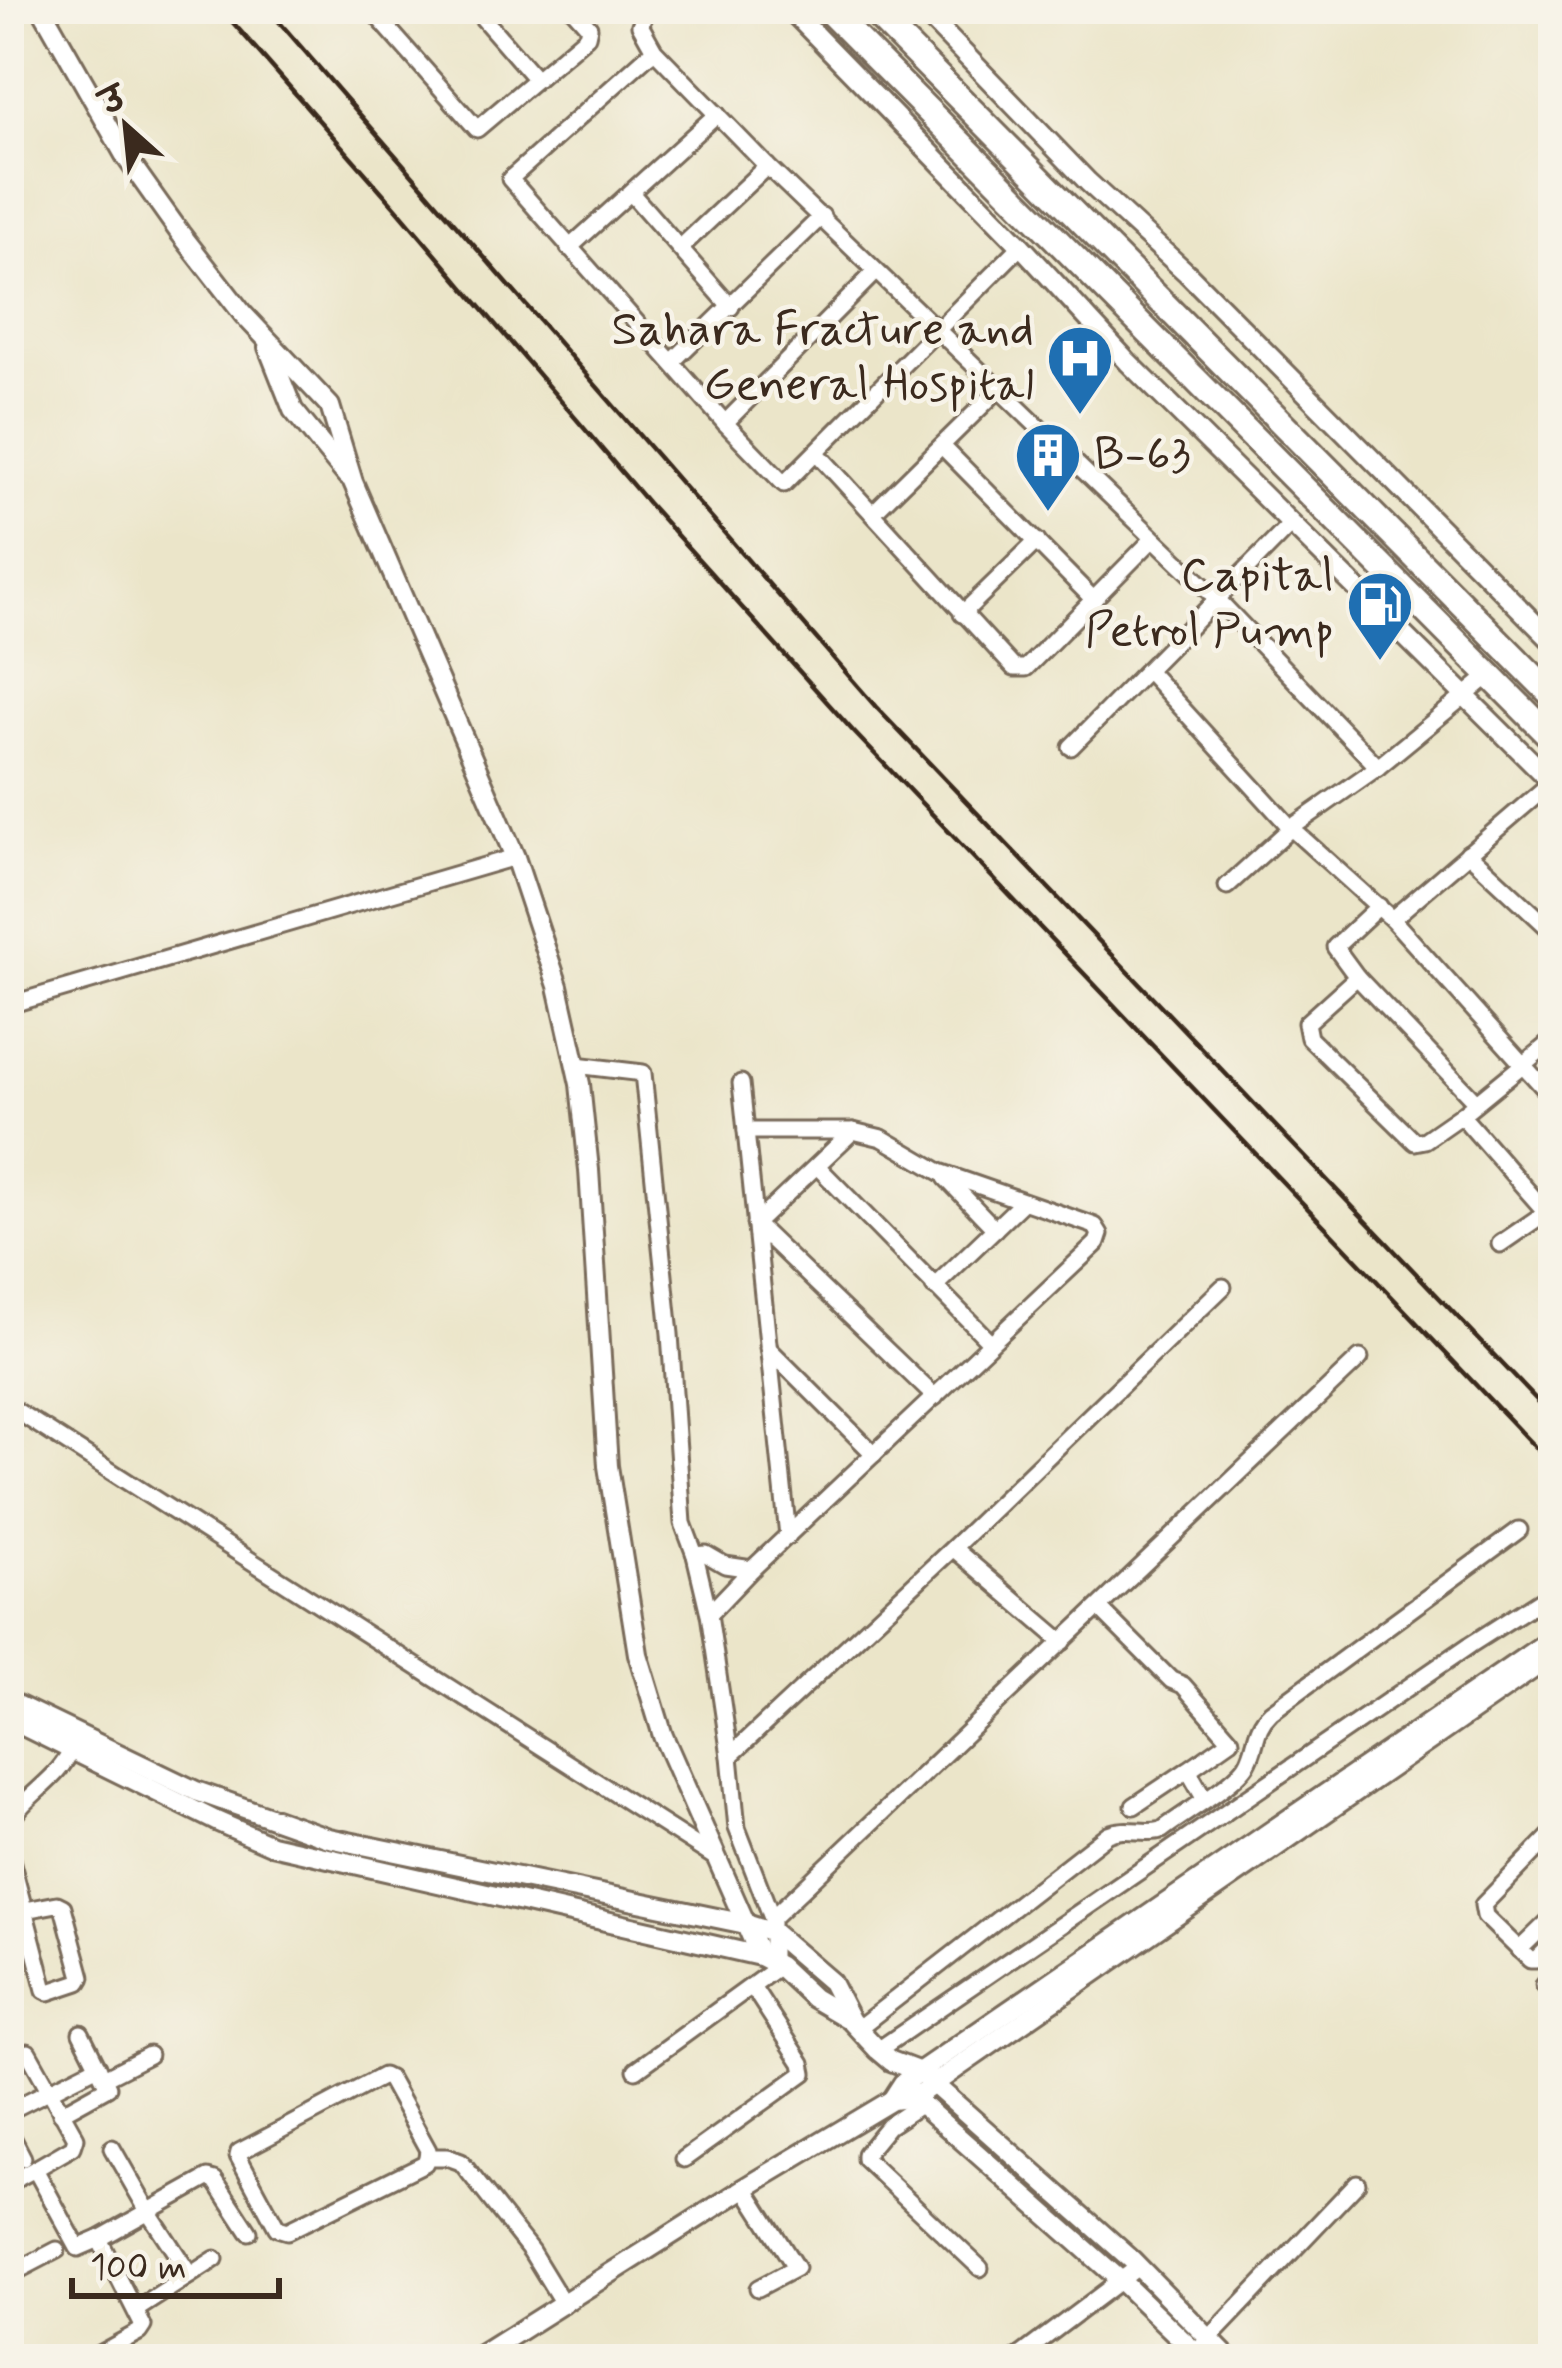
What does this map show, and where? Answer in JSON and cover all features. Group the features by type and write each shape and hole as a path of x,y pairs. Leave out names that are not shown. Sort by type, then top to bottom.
{"main road":[{"path":"827,9 1553,739"},
{"path":"871,9 1553,696"}],"street":[{"path":"42,9 126,157 180,233 264,337 330,406 353,482 515,857 558,986 576,1065 589,1170 608,1466 638,1654 663,1736 746,1924 770,1961 854,2025 913,2093 1120,2280 1202,2350 1229,2359"},
{"path":"370,9 473,128 480,128 587,36 589,27 573,9"},
{"path":"475,9 536,79"},
{"path":"648,9 640,25 654,50 767,166 1218,600 1378,767"},
{"path":"790,9 1128,362 1553,782 1392,919"},
{"path":"921,9 1088,182 1186,273 1553,642"},
{"path":"654,50 510,179 725,424 784,484 1021,246"},
{"path":"569,248 717,114"},
{"path":"680,248 767,166"},
{"path":"632,193 731,307"},
{"path":"672,362 822,216"},
{"path":"725,424 876,271"},
{"path":"264,337 293,410 353,482"},
{"path":"873,513 998,390"},
{"path":"942,446 1094,600"},
{"path":"817,453 1014,668 1026,668 1153,538"},
{"path":"1070,747 1292,523"},
{"path":"962,614 1037,541"},
{"path":"1147,670 1291,828 1392,919 1553,1098"},
{"path":"1227,886 1291,828 1378,767 1490,675"},
{"path":"1468,854 1553,932"},
{"path":"9,1005 515,857"},
{"path":"1379,906 1335,947 1357,977 1475,1101"},
{"path":"1357,977 1306,1024 1309,1038 1415,1142 1461,1115 1553,1040"},
{"path":"576,1065 643,1072 670,1334 683,1523 709,1614 737,1828 773,1925 770,1961 752,1986 636,2070"},
{"path":"741,1083 788,1535"},
{"path":"1461,1115 1550,1209 1499,1244"},
{"path":"709,1614 1100,1238 1095,1226 940,1172 883,1138 853,1130 746,1131"},
{"path":"755,1224 853,1130"},
{"path":"817,1166 991,1342"},
{"path":"940,1172 995,1229"},
{"path":"934,1287 1024,1202"},
{"path":"755,1224 935,1397"},
{"path":"730,1756 1223,1287"},
{"path":"1553,1300 1553,1314"},
{"path":"768,1348 874,1454"},
{"path":"773,1925 1360,1358"},
{"path":"9,1406 719,1860"},
{"path":"854,2025 1108,1834 1129,1829 1155,1832 1201,1801 1247,1764 1259,1726 1271,1712 1519,1530"},
{"path":"953,1548 1063,1642"},
{"path":"695,1555 752,1569"},
{"path":"884,2055 1212,1823 1553,1592"},
{"path":"1099,1607 1171,1680 1183,1685 1232,1740 1134,1806"},
{"path":"476,2359 560,2299 913,2093 1553,1637"},
{"path":"1110,1952 1553,1655"},
{"path":"9,1701 196,1791 329,1838 746,1924 773,1925 831,1982 854,2025"},
{"path":"9,1719 271,1845 770,1961"},
{"path":"9,1828 14,1813 65,1765 72,1748"},
{"path":"1188,1770 1212,1823"},
{"path":"1553,1833 1483,1905 1485,1916 1533,1961 1553,1943"},
{"path":"9,1852 46,1992 79,1982 82,1977 63,1907 52,1904 25,1910"},
{"path":"1519,1950 1553,1917"},
{"path":"684,2158 804,2073 752,1986"},
{"path":"62,2113 107,2090 81,2033"},
{"path":"9,2183 29,2163 76,2143 28,2052"},
{"path":"9,2111 49,2090 149,2055"},
{"path":"383,2076 399,2096 428,2157 425,2163 287,2231 278,2228 238,2156 383,2076"},
{"path":"913,2093 865,2159 980,2268"},
{"path":"913,2093 1138,2266 1202,2350"},
{"path":"9,2131 75,2247 99,2240 212,2178 248,2232"},
{"path":"112,2148 190,2275"},
{"path":"428,2157 461,2162 530,2251 560,2299"},
{"path":"1202,2350 1357,2183"},
{"path":"745,2188 796,2268 758,2288"},
{"path":"90,2359 143,2326 99,2240"},
{"path":"9,2250 14,2273 57,2250"},
{"path":"136,2311 215,2259"},
{"path":"1016,2359 1138,2266"}],"railway":[{"path":"221,9 648,503 853,731 1553,1466"},
{"path":"268,9 876,707 1553,1417"}],"place":[{"name":"Sahara Fracture and General Hospital","path":"1080,417"},
{"name":"B-63","path":"1048,514"},
{"name":"Capital Petrol Pump","path":"1380,663"}]}
